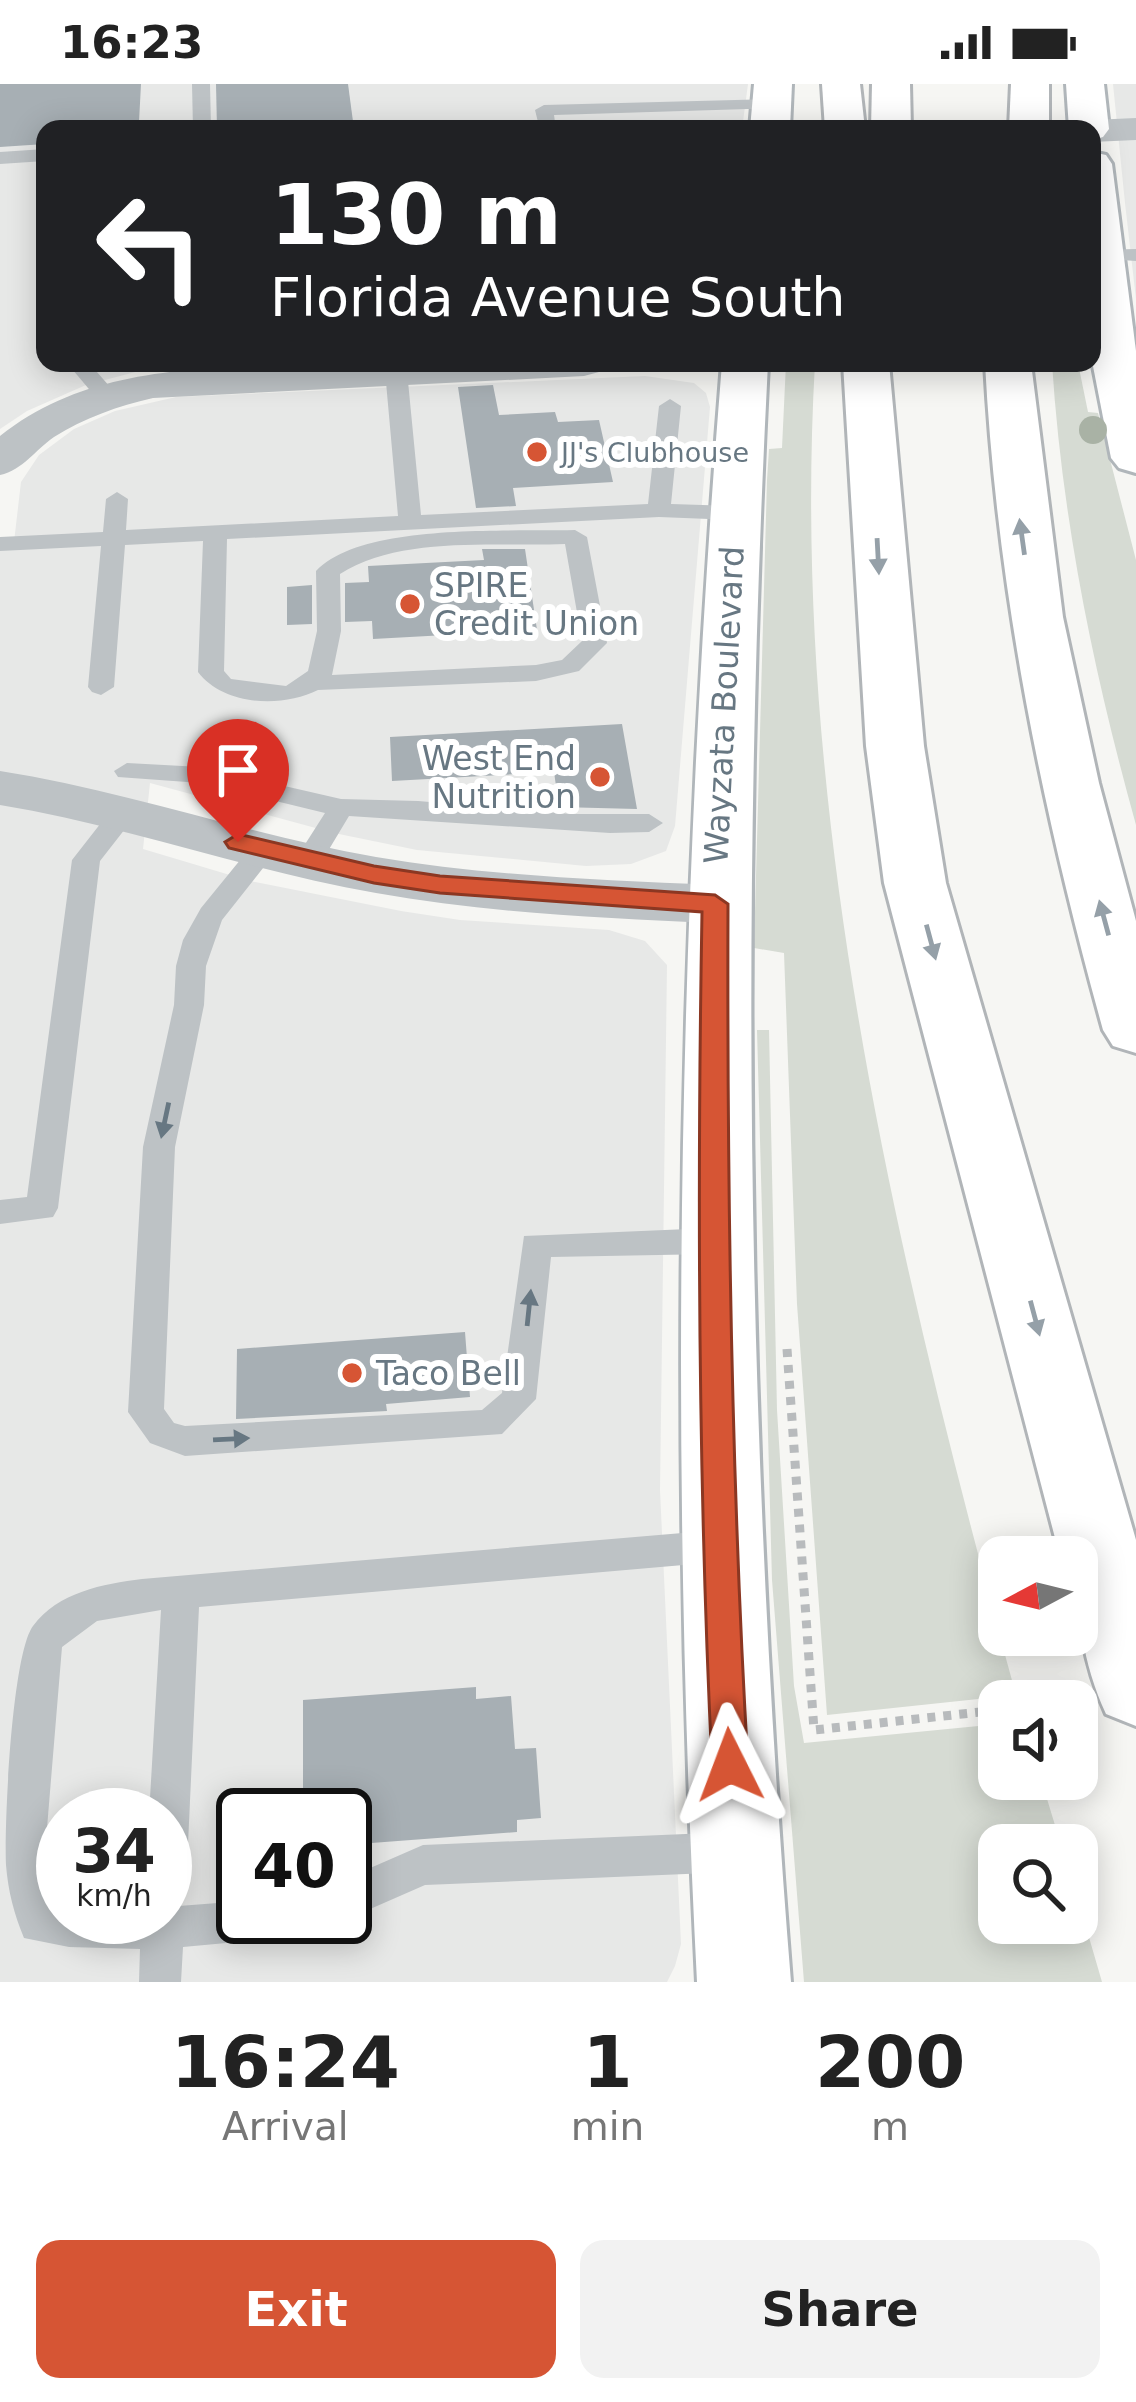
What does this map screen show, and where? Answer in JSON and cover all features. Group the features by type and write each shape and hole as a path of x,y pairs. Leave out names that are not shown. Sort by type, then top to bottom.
{"main road":[{"path":"841,84 844,120"},
{"path":"891,84 891,120"},
{"path":"1029,120 1030,84"},
{"path":"1085,84 1089,120"},
{"path":"1101,195 1118,254 1108,328 1136,458"},
{"name":"Wayzata Boulevard","path":"743,372 715,904 712,1240 718,1546 744,1982"},
{"path":"867,372 878,568 895,746 915,883 1136,1687"},
{"path":"873,439 877,372"},
{"path":"1009,372 1016,487 1051,707 1136,1030"}],"street":[{"path":"1101,130 1136,129"},
{"path":"0,462 52,420 106,396 182,381 375,372"},
{"path":"0,788 126,791 286,855 462,887 715,904"}],"lane":[{"path":"201,84 202,120"},
{"path":"546,120 544,110 772,106"},
{"path":"0,158 36,156"},
{"path":"86,372 106,396"},
{"path":"396,372 410,522"},
{"path":"659,510 670,406"},
{"path":"101,687 117,499"},
{"path":"314,683 331,652 328,571 339,560 380,548 659,510 734,513"},
{"path":"0,544 410,522 572,525"},
{"path":"215,532 211,672 222,685 245,692 291,691 314,683 536,673 570,666 596,644 572,525"},
{"path":"0,1212 42,1208 86,860 126,791 201,775 341,808 393,806 544,825 649,824"},
{"path":"341,808 196,940 189,1005 159,1147 146,1412 162,1433 185,1441 490,1424 519,1399 536,1245 712,1240"},
{"path":"36,1918 28,1903 26,1861 44,1641 59,1620 81,1607 182,1592 718,1546"},
{"path":"171,1788 182,1592"},
{"path":"372,1888 423,1865 734,1852"},
{"path":"160,1982 162,1944"}],"path":[{"path":"787,1344 814,1730 978,1712"}],"shaded area":[{"path":"0,84 748,84 743,120 36,120 36,372 135,372 86,385 27,411 0,429"},
{"path":"1113,84 1136,84 1136,299 1125,203"},
{"path":"786,372 815,372 811,532 819,700 836,869 894,1203 978,1554 978,1656 1005,1656 1012,1680 978,1680 978,1699 827,1715 797,1304 784,953 754,948 769,449 782,448"},
{"path":"1053,372 1080,372 1088,412 1098,413 1136,560 1136,825 1082,596"},
{"path":"645,376 694,383 706,393 710,407 675,826 666,851 631,864 586,866 417,850 334,833 150,783 143,849 250,881 401,911 609,930 645,941 667,965 660,1490 681,1944 667,1982 0,1982 0,544 14,542 21,482 39,455 74,429 115,411 176,397"},
{"path":"757,1030 769,1030 777,1410 794,1686 804,1743 978,1726 978,1800 1047,1800 1055,1824 978,1824 978,1944 1091,1944 1102,1982 804,1982 772,1580"}],"building":[{"path":"0,84 141,84 139,120 36,120 36,145 0,147"},
{"path":"216,84 348,84 353,120 217,120"},
{"name":"JJ's Clubhouse","path":"493,385 499,415 555,412 558,422 599,420 613,482 513,488 516,506 476,508 458,387"},
{"name":"SPIRE Credit Union","path":"482,549 525,549 537,630 373,639 372,621 345,622 345,583 369,582 368,566 484,560"},
{"path":"312,585 312,624 287,625 287,587"},
{"path":"622,724 637,809 559,807 554,772 392,781 390,737"},
{"name":"Taco Bell","path":"465,1332 470,1397 386,1404 387,1411 236,1419 237,1349"},
{"path":"476,1687 476,1699 511,1696 515,1749 536,1748 541,1818 517,1820 517,1832 372,1843 372,1788 303,1788 303,1700"}],"place":[{"name":"JJ's Clubhouse","path":"537,452"},
{"name":"SPIRE Credit Union","path":"410,604"},
{"name":"West End Nutrition","path":"600,777"},
{"name":"Taco Bell","path":"352,1373"}],"route":[{"path":"238,842 374,874 440,884 527,894 715,904 712,1240 718,1546 730,1765"}]}
